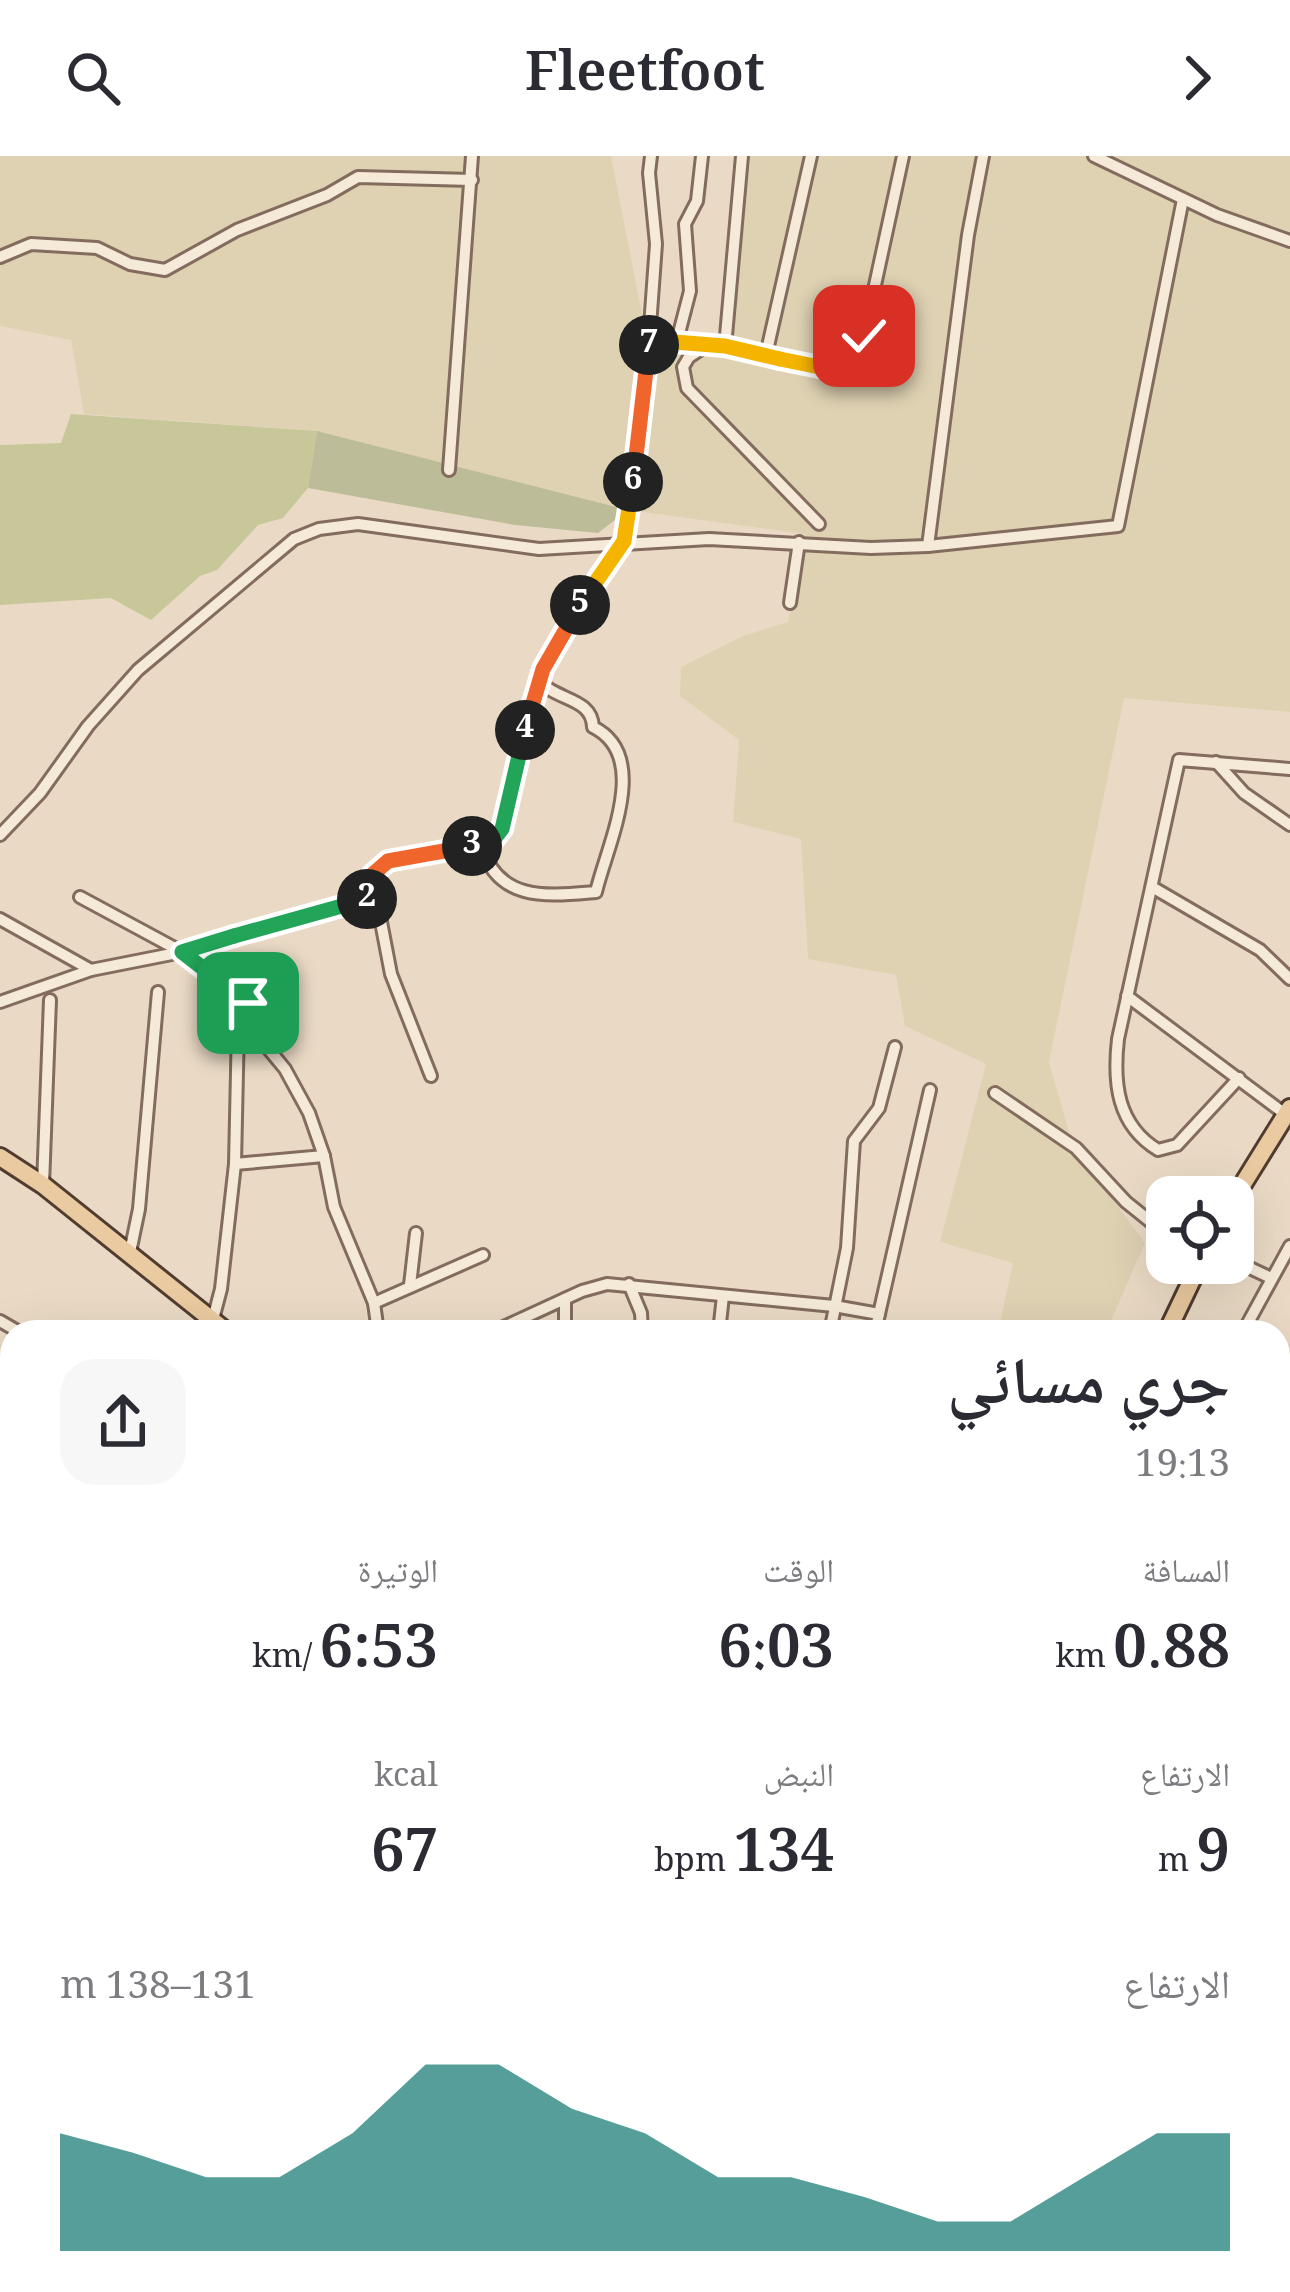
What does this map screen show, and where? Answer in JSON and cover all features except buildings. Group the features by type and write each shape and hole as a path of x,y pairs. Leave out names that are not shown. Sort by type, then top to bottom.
{"main road":[{"path":"1248,1176 1287,1111"},
{"path":"2,1161 43,1185 210,1320"},
{"path":"1174,1320 1190,1284"}],"street":[{"path":"449,470 472,156"},
{"path":"431,1076 391,974 372,875 388,861 482,844 502,829 539,680 562,633 624,541 656,244 651,156"},
{"path":"677,341 690,291 686,224 697,201 702,156"},
{"path":"725,346 742,156"},
{"path":"766,355 811,156"},
{"path":"649,340 725,346 844,372 857,360 903,156"},
{"path":"928,546 968,235 983,156"},
{"path":"1094,156 1231,221 1290,241"},
{"path":"0,256 32,244 98,248 130,264 165,270 237,230 358,178 472,180"},
{"path":"0,835 40,793 88,726 138,670 294,538 319,529 358,524 518,548 624,541 799,542 871,548 1118,526 1183,199"},
{"path":"707,345 683,367 687,388 819,524"},
{"path":"790,603 799,542"},
{"path":"482,844 486,862 518,890 570,896 596,892 620,815 623,760 611,738 593,727 593,715 586,706 567,702 539,680"},
{"path":"1239,1078 1177,1145 1163,1150 1152,1147 1127,1119 1115,1084 1118,1040 1179,760 1290,769"},
{"path":"1216,762 1244,793 1290,825"},
{"path":"1152,887 1260,950 1290,979"},
{"path":"80,897 182,952 248,1003 290,994"},
{"path":"0,1002 91,970 182,952 374,897"},
{"path":"0,919 91,970"},
{"path":"129,1257 139,1209 158,992"},
{"path":"1127,996 1287,1111"},
{"path":"43,1185 50,1000"},
{"path":"219,1320 235,1164 238,1024 243,1018 285,1069 309,1113 334,1207 376,1320"},
{"path":"832,1320 850,1222 854,1141 880,1108 895,1047"},
{"path":"878,1320 930,1090"},
{"path":"995,1093 1070,1142 1146,1218"},
{"path":"235,1164 324,1156"},
{"path":"410,1285 416,1233"},
{"path":"1249,1320 1290,1246"},
{"path":"374,1304 483,1255"},
{"path":"1254,1270 1271,1279"},
{"path":"519,1320 595,1287 629,1284 879,1314"},
{"path":"629,1284 641,1320"},
{"path":"720,1320 723,1296"},
{"path":"565,1299 565,1320"}],"shaded area":[{"path":"0,156 611,156 648,345 724,347 738,156 1290,156 1290,712 1124,698 1049,1062 1073,1146 1145,1243 1111,1320 1001,1320 1013,1263 940,1242 986,1064 905,1026 896,975 808,959 801,839 733,822 739,740 680,696 681,667 743,636 788,622 805,534 628,510 317,431 84,414 71,340 0,326"}],"green space":[{"path":"71,414 317,431 308,488 283,518 258,525 217,570 200,576 151,620 111,598 0,605 0,445 61,443"},
{"path":"317,431 628,510 598,533 515,525 308,488"}],"route":[{"path":"248,1003 182,952 374,897 372,875 378,866 482,844 502,829 543,669 624,541 649,340 725,346 844,372 857,360 864,336"}]}
